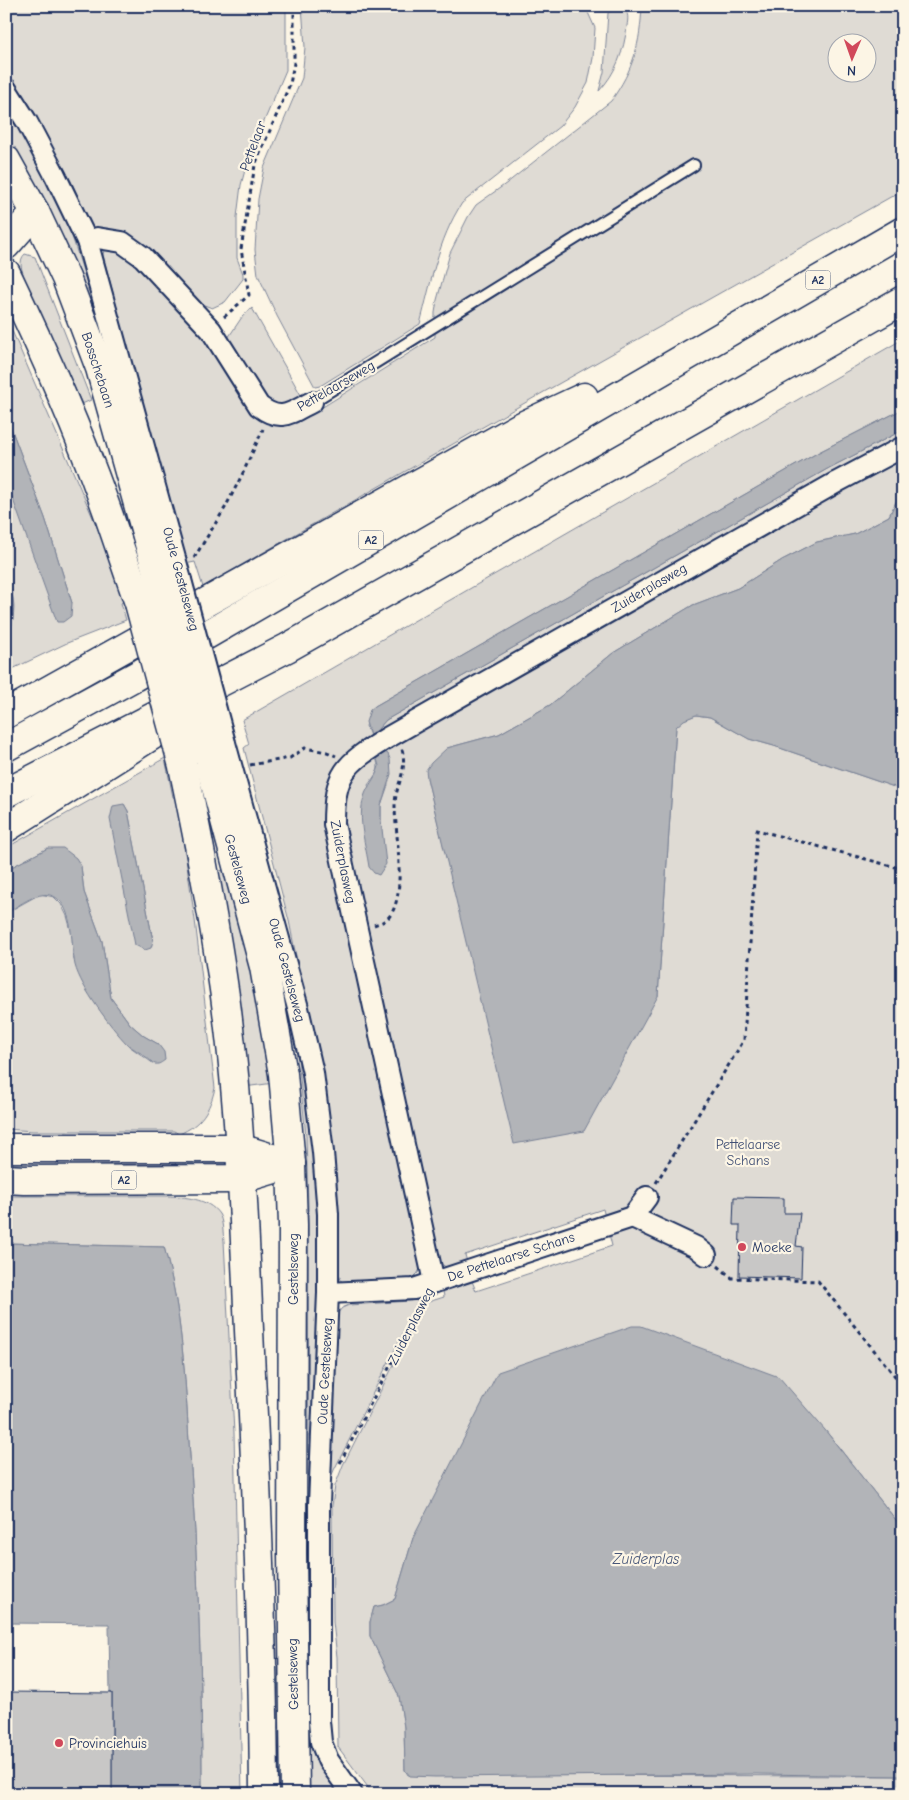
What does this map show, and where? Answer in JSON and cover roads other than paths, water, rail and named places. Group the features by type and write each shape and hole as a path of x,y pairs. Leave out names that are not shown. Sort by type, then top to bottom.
{"main road":[{"name":"Bosschebaan","path":"6,160 35,212 66,278 100,368 160,591"},
{"path":"6,219 35,212"},
{"path":"6,245 35,212"},
{"name":"A2","path":"6,747 151,667 903,231"},
{"path":"6,273 36,335 104,501 160,591 183,766 207,880 225,997 239,1148 245,1239 262,1628 264,1794"},
{"path":"6,793 287,648 903,300"},
{"name":"A2","path":"6,714 56,688 518,428 733,328"},
{"name":"Gestelseweg","path":"160,591 216,748 264,967 283,1074 291,1164 293,1237 292,1553 295,1794"},
{"path":"6,828 287,648"},
{"name":"A2","path":"6,705 56,688"},
{"path":"6,1148 239,1148 291,1164"},
{"path":"241,1179 291,1164"},
{"name":"A2","path":"6,1179 241,1179"}],"street":[{"path":"6,89 27,122 87,241"},
{"name":"Pettelaarseweg","path":"87,241 97,238 122,242 143,257 211,330 259,406 270,414 284,416 312,402"},
{"name":"Oude Gestelseweg","path":"87,241 160,591"},
{"name":"Zuiderplasweg","path":"434,1282 334,824 334,802 339,781 358,757 392,735 837,482 903,447"},
{"name":"Oude Gestelseweg","path":"216,748 232,768 298,1008 313,1073 323,1152 328,1214 328,1293 319,1504 319,1721 321,1742 328,1760 352,1794"},
{"path":"647,1197 632,1217 696,1247 706,1256"},
{"name":"De Pettelaarse Schans","path":"328,1293 414,1289 632,1217"}],"lane":[{"name":"Pettelaarseweg","path":"312,402 694,165"}],"water":[{"path":"903,409 903,430 829,468 386,720 378,729 385,752 390,759 391,774 381,805 386,864 379,875 374,873 369,867 361,814 365,793 379,766 366,722 370,710 819,452"},
{"path":"6,415 45,518 72,603 71,616 63,622 57,622 6,480"},
{"path":"903,492 903,790 749,739 710,717 696,715 684,720 676,727 658,996 584,1131 514,1144 426,770 447,748 499,734 550,705 613,653 693,605 738,588 782,560 817,542 855,534 889,516 900,494"},
{"path":"6,580 12,596 13,621 6,645"},
{"path":"124,804 128,811 153,941 151,948 145,950 135,945 110,819 113,806"},
{"path":"48,848 63,848 76,858 81,866 84,892 102,941 111,998 130,1024 144,1036 158,1044 164,1052 165,1060 160,1063 154,1063 127,1044 83,985 75,965 69,919 61,902 49,895 36,896 6,913 6,870"},
{"path":"6,1243 164,1247 179,1319 186,1393 199,1618 202,1794 112,1794 112,1693 110,1693 109,1624 6,1623"},
{"name":"Zuiderplas","path":"632,1326 641,1326 779,1377 825,1430 903,1529 903,1776 756,1774 435,1777 410,1776 405,1770 404,1727 399,1696 370,1636 370,1622 374,1607 395,1599 413,1538 498,1372"}],"place":[{"name":"Moeke","path":"742,1247"},
{"name":"Provinciehuis","path":"59,1743"}],"park label":[{"name":"Pettelaarse Schans","path":"748,1152"}]}
